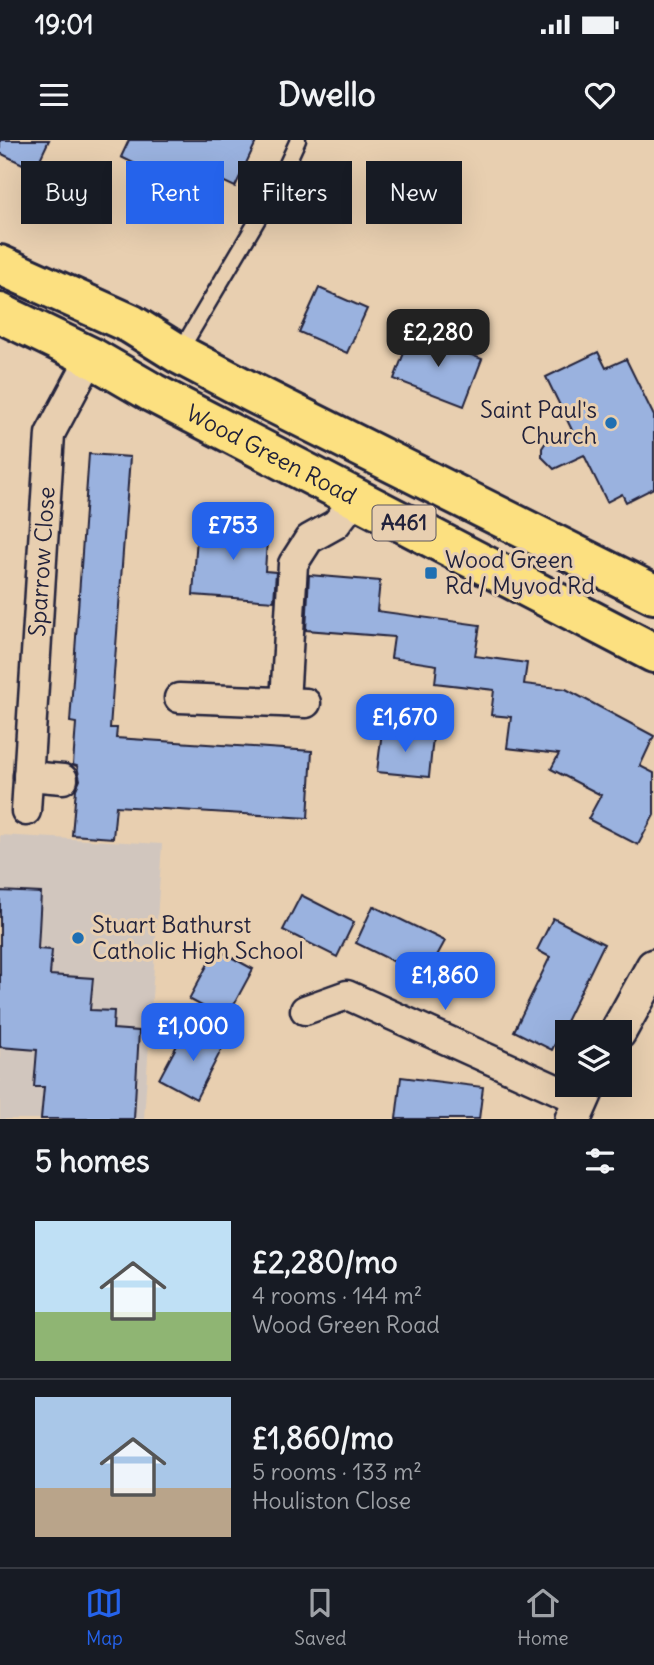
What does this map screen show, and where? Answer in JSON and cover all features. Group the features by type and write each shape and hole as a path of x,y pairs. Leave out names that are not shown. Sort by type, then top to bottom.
{"highway":[{"name":"Wood Green Road","path":"0,265 131,324 179,354 654,594"},
{"name":"Wood Green Road","path":"0,313 654,653"}],"street":[{"name":"Sparrow Close","path":"26,811 50,434 91,358"},
{"path":"179,698 295,702 293,564 309,539 336,524 356,498"},
{"path":"28,776 63,779"},
{"path":"625,1020 654,967"},
{"path":"305,1010 347,995 581,1101"}],"lane":[{"path":"179,354 274,192 298,140"}],"shaded area":[{"name":"Stuart Bathurst Catholic High School","path":"0,835 162,844 144,1119 0,1119"}],"building":[{"path":"0,140 49,140 39,161 21,161 21,163 0,153"},
{"path":"129,140 257,140 247,161 238,161 238,181 235,187 224,182 224,161 129,161 121,157"},
{"path":"319,288 367,309 347,353 299,332"},
{"path":"412,332 482,359 464,406 394,379"},
{"name":"Saint Paul's Church","path":"598,352 606,368 626,359 654,416 654,488 626,502 622,494 607,502 584,455 554,469 542,457 542,448 546,442 572,430 546,377"},
{"path":"89,454 130,457 110,728 117,728 116,738 312,751 308,818 116,806 113,838 72,835 76,789 80,780 77,766 73,765 76,723 70,722"},
{"path":"198,521 268,526 265,571 276,572 274,601 193,595"},
{"path":"309,575 380,581 377,611 480,625 475,656 527,663 524,684 566,689 654,736 640,766 654,773 654,815 638,845 588,819 601,795 551,769 559,754 507,748 511,717 491,715 494,690 435,683 437,665 391,658 394,637 306,630"},
{"path":"382,731 433,737 429,777 377,772"},
{"path":"0,891 41,893 38,949 52,950 50,975 93,978 90,1010 114,1011 113,1029 139,1031 134,1119 41,1119 44,1087 34,1087 37,1050 0,1047"},
{"path":"301,895 354,922 337,957 283,930"},
{"path":"373,906 445,941 422,983 400,972 403,966 356,943"},
{"path":"553,918 604,944 567,1020 555,1020 555,1044 552,1050 514,1031 550,957 537,950"},
{"path":"216,949 253,969 226,1019 189,999"},
{"path":"183,1034 228,1037 196,1099 159,1079"},
{"path":"401,1077 483,1087 479,1119 396,1119"}],"place":[{"name":"Saint Paul's Church","path":"611,423"},
{"name":"Wood Green Rd / Myvod Rd","path":"431,573"},
{"name":"Stuart Bathurst Catholic High School","path":"78,938"}]}
